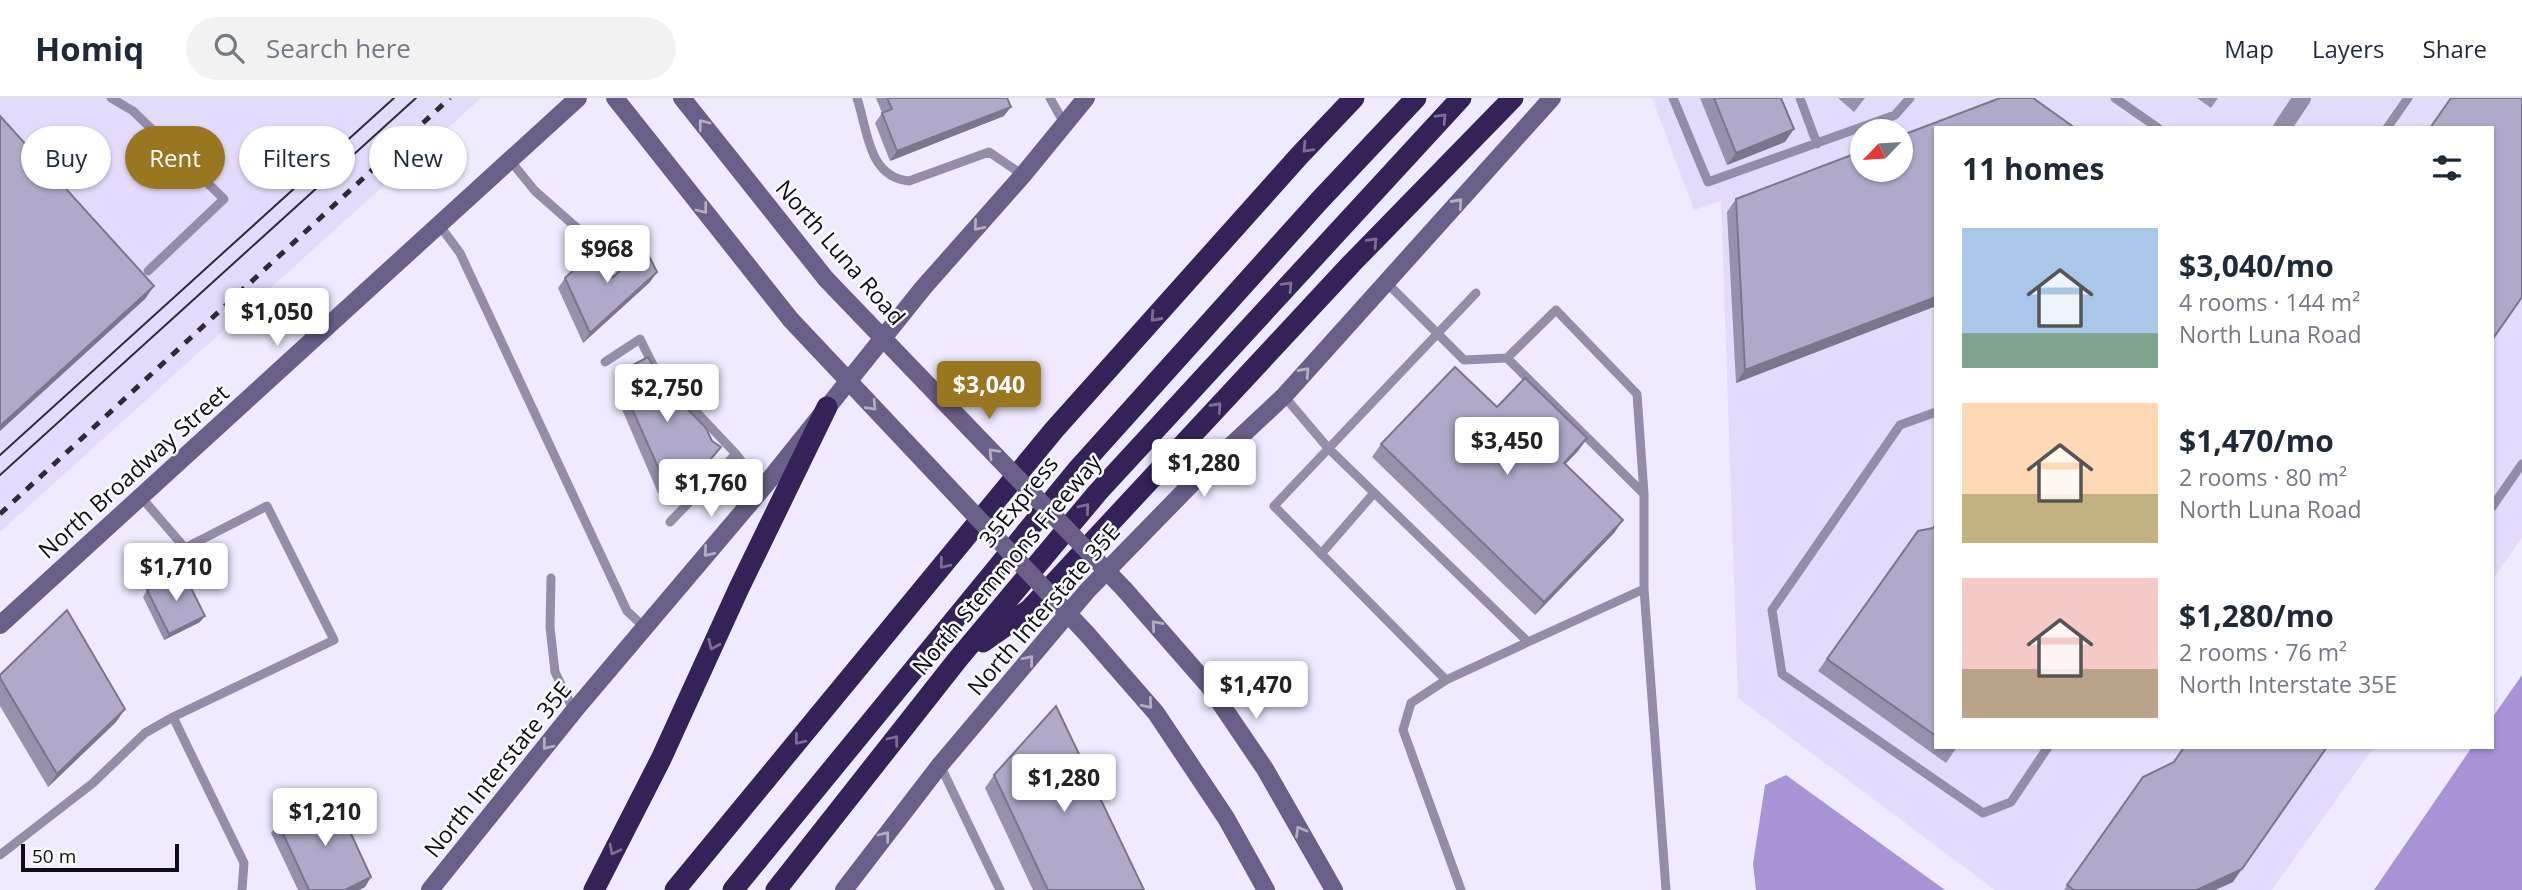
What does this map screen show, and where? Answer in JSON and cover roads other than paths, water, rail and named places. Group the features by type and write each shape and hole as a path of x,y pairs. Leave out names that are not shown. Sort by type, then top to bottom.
{"highway":[{"name":"North Stemmons Freeway","path":"676,890 1054,430 1354,98"},
{"name":"35Express","path":"733,890 1078,470 1319,201 1416,98"},
{"name":"North Stemmons Freeway","path":"776,890 958,659 1098,492 1461,98"},
{"path":"958,659 1030,609 1352,262 1513,98"},
{"path":"594,890 661,759 738,588 827,407"}],"main road":[{"name":"North Broadway Street","path":"0,625 578,98"},
{"path":"615,98 791,320 1087,634 1156,713 1226,818 1266,890"},
{"name":"North Luna Road","path":"682,98 825,279 1125,590 1208,685 1265,769 1334,890"},
{"name":"North Interstate 35E","path":"430,890 644,627 762,489 923,288 1086,98"},
{"name":"North Interstate 35E","path":"844,890 940,765 1087,591 1207,468 1284,396 1552,98"}],"street":[{"path":"2283,126 2302,98"}],"lane":[{"path":"111,98 133,111 224,199 148,271"},
{"path":"857,98 875,162 896,180 909,181 989,152 1023,174"},
{"path":"1050,98 1065,123"},
{"path":"1673,98 1708,182 1895,116 1910,98"},
{"path":"1800,98 1817,144"},
{"path":"2115,98 2155,126"},
{"path":"2388,126 2408,98"},
{"path":"509,159 535,191 594,243"},
{"path":"440,226 460,253 627,611 644,627"},
{"path":"1387,283 1464,360 1507,358 1556,310 1637,394 1643,494 1644,589 1666,890"},
{"path":"1446,680 1274,506 1476,293"},
{"path":"605,362 640,339 654,367 736,454 762,489"},
{"path":"1507,358 1643,494"},
{"path":"1284,396 1328,448 1528,642"},
{"path":"1934,413 1900,425 1772,610 1782,674 1983,814 2011,802 2047,749"},
{"path":"670,522 736,454"},
{"path":"2494,505 2522,464"},
{"path":"1321,554 1374,493"},
{"path":"0,855 93,783 145,733 334,640 267,506 185,548 141,497"},
{"path":"551,579 550,627 555,672 574,712"},
{"path":"1461,890 1404,730 1410,703 1446,680 1644,589"},
{"path":"173,717 244,863 242,890"},
{"path":"940,765 1000,890"}],"tram line":[{"path":"0,455 394,98"},
{"path":"0,475 416,98"}],"railway":[{"path":"0,514 450,98"}]}
